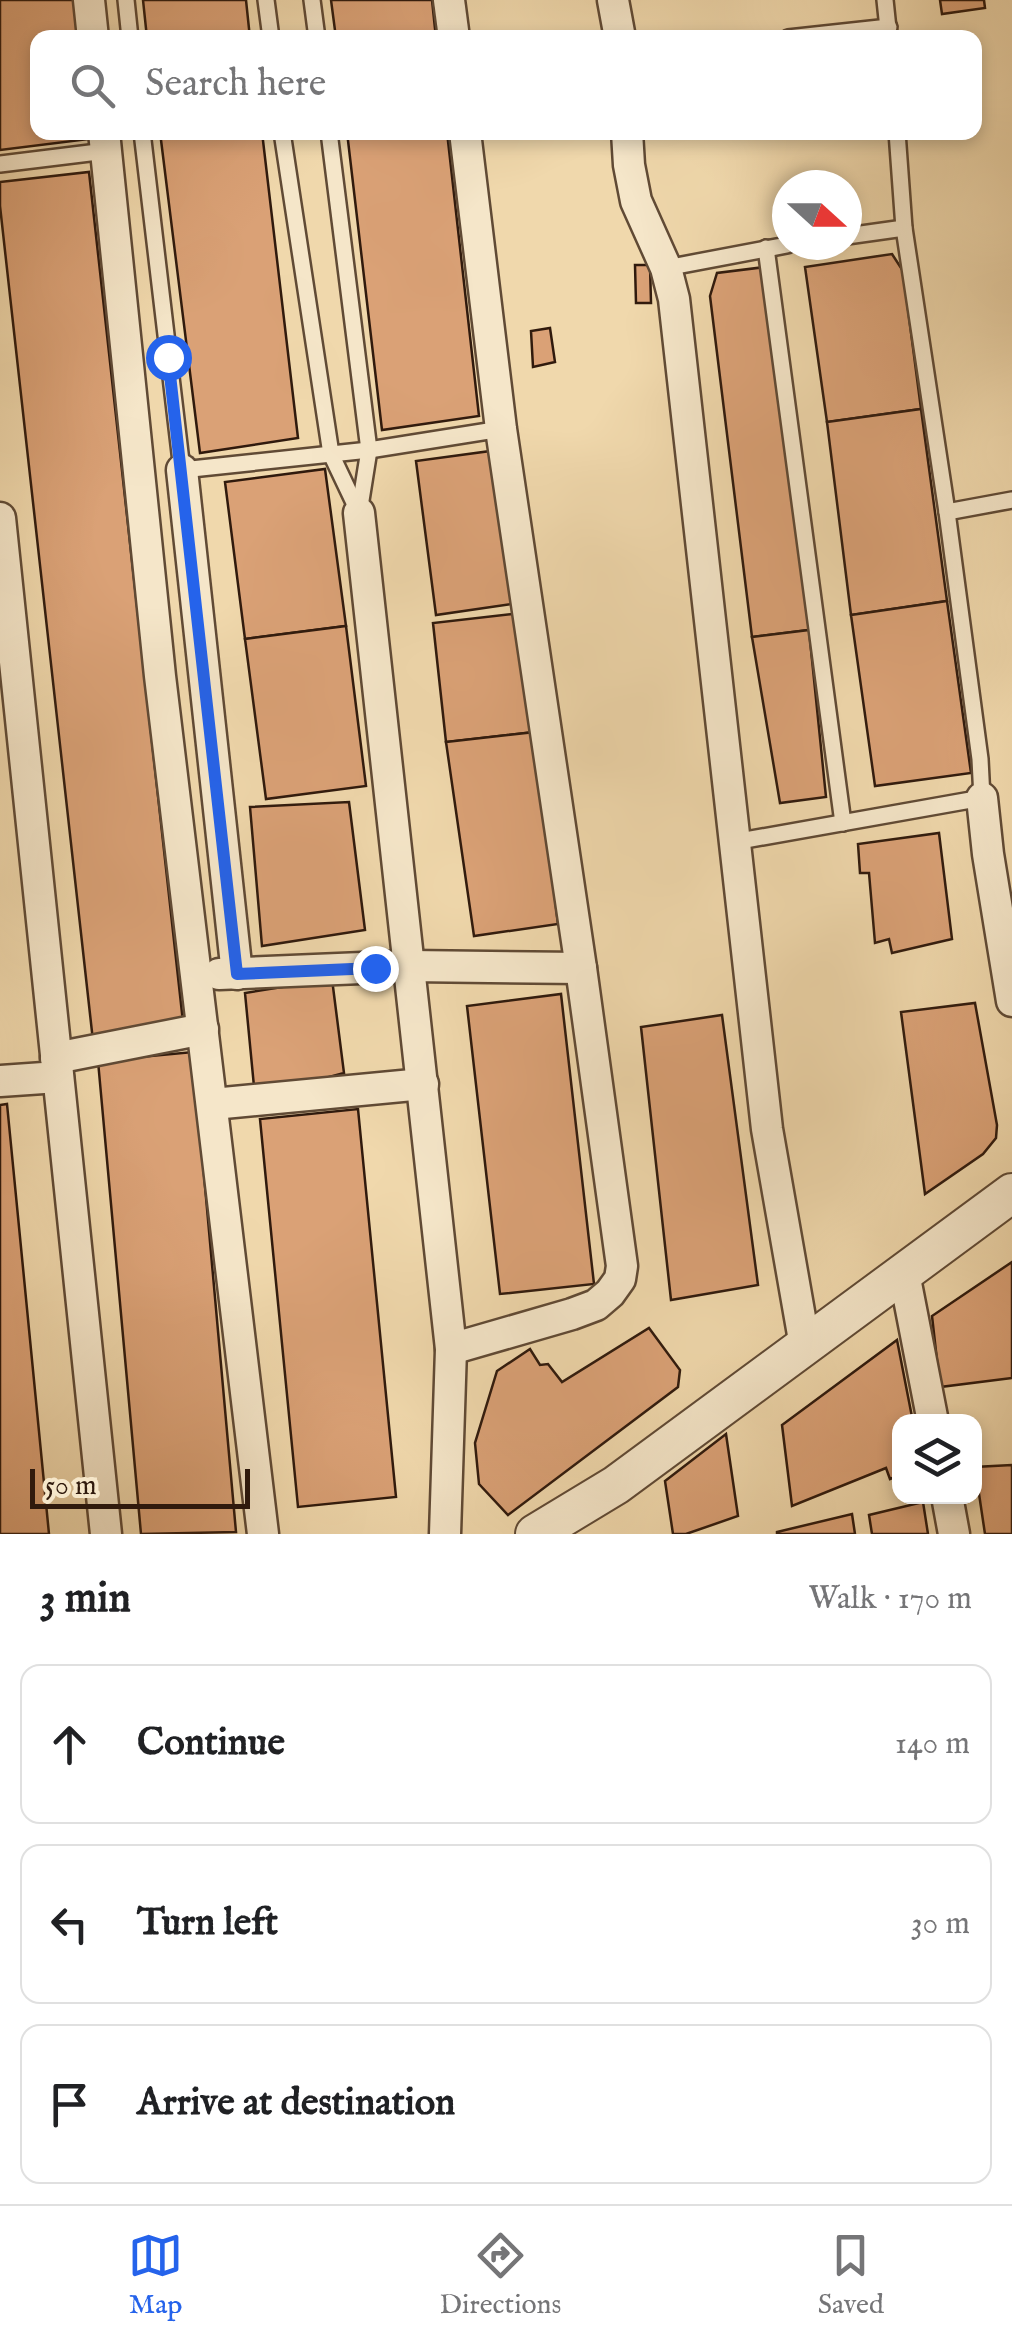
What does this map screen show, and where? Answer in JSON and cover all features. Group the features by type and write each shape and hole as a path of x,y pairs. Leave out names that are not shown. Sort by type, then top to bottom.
{"street":[{"path":"89,0 93,30"},
{"path":"449,0 453,30"},
{"path":"613,0 619,30"},
{"path":"450,1349 596,1305 620,1280 622,1266 501,430 466,140"},
{"path":"628,140 636,202 666,268 674,298 768,1129 805,1346"},
{"path":"105,142 160,676 263,1534"},
{"path":"182,470 237,974"},
{"path":"358,513 450,1349 445,1534"},
{"path":"0,518 106,1534"},
{"path":"982,798 1012,1001"},
{"path":"195,975 410,966 581,968"},
{"path":"0,1082 204,1029"},
{"path":"213,1104 422,1084"},
{"path":"535,1534 616,1486 904,1273 1009,1202"},
{"path":"904,1273 930,1414"},
{"path":"573,1534 616,1486"},
{"path":"948,1504 954,1534"}],"lane":[{"path":"126,0 129,30"},
{"path":"266,0 270,30"},
{"path":"312,0 316,30"},
{"path":"884,0 889,30"},
{"path":"143,140 182,470 370,450 501,430"},
{"path":"283,140 330,454 358,513"},
{"path":"330,140 370,450 358,513"},
{"path":"734,842 982,798 947,512 904,228 898,140"},
{"path":"0,164 105,142"},
{"path":"862,234 904,228"},
{"path":"666,268 772,247"},
{"path":"766,248 842,823"},
{"path":"947,512 1012,500"}],"building":[{"path":"0,0 75,0 78,30 30,30 30,140 81,140 0,150"},
{"path":"143,0 246,0 249,30 146,30"},
{"path":"331,0 432,0 435,30 335,30"},
{"path":"940,0 984,0 985,8 942,14"},
{"path":"161,140 263,140 298,438 200,453"},
{"path":"348,140 448,140 479,416 382,430"},
{"path":"89,172 184,1031 93,1041 0,206 0,182"},
{"path":"892,254 903,271 921,409 827,422 805,267"},
{"path":"635,265 650,265 651,303 636,303"},
{"path":"765,267 809,630 752,637 710,296 717,273"},
{"path":"550,328 555,362 533,367 531,331"},
{"path":"921,409 947,601 851,615 827,422"},
{"path":"498,450 525,602 436,615 416,461"},
{"path":"325,469 346,626 245,639 225,482"},
{"path":"947,601 971,773 875,786 851,615"},
{"path":"522,613 535,732 446,742 433,623"},
{"path":"346,626 366,786 266,799 245,639"},
{"path":"809,630 826,797 780,803 752,637"},
{"path":"535,732 558,924 474,936 446,742"},
{"path":"349,802 365,930 262,946 250,807"},
{"path":"939,833 952,939 892,953 889,939 875,943 869,873 860,873 858,844"},
{"path":"332,979 344,1073 255,1097 245,993"},
{"path":"561,994 594,1284 500,1294 467,1006"},
{"path":"975,1003 996,1138 983,1154 925,1194 901,1012"},
{"path":"722,1015 758,1285 671,1300 641,1027"},
{"path":"193,1052 236,1532 141,1534 98,1061"},
{"path":"7,1104 49,1534 0,1534 0,1105"},
{"path":"358,1109 396,1497 298,1507 260,1119"},
{"path":"1012,1262 1012,1378 940,1387 932,1316"},
{"path":"649,1328 680,1370 678,1387 508,1515 479,1484 475,1443 497,1371 530,1349 540,1365 548,1364 562,1382"},
{"path":"897,1340 911,1414 892,1414 892,1478 886,1468 792,1506 782,1425"},
{"path":"726,1434 738,1516 686,1534 673,1534 665,1481"},
{"path":"1012,1465 1012,1534 985,1534 981,1504 982,1467"},
{"path":"923,1504 928,1534 872,1534 869,1515"},
{"path":"852,1514 855,1534 777,1534 777,1532"}],"route":[{"path":"168,357 237,974 375,968"}]}
